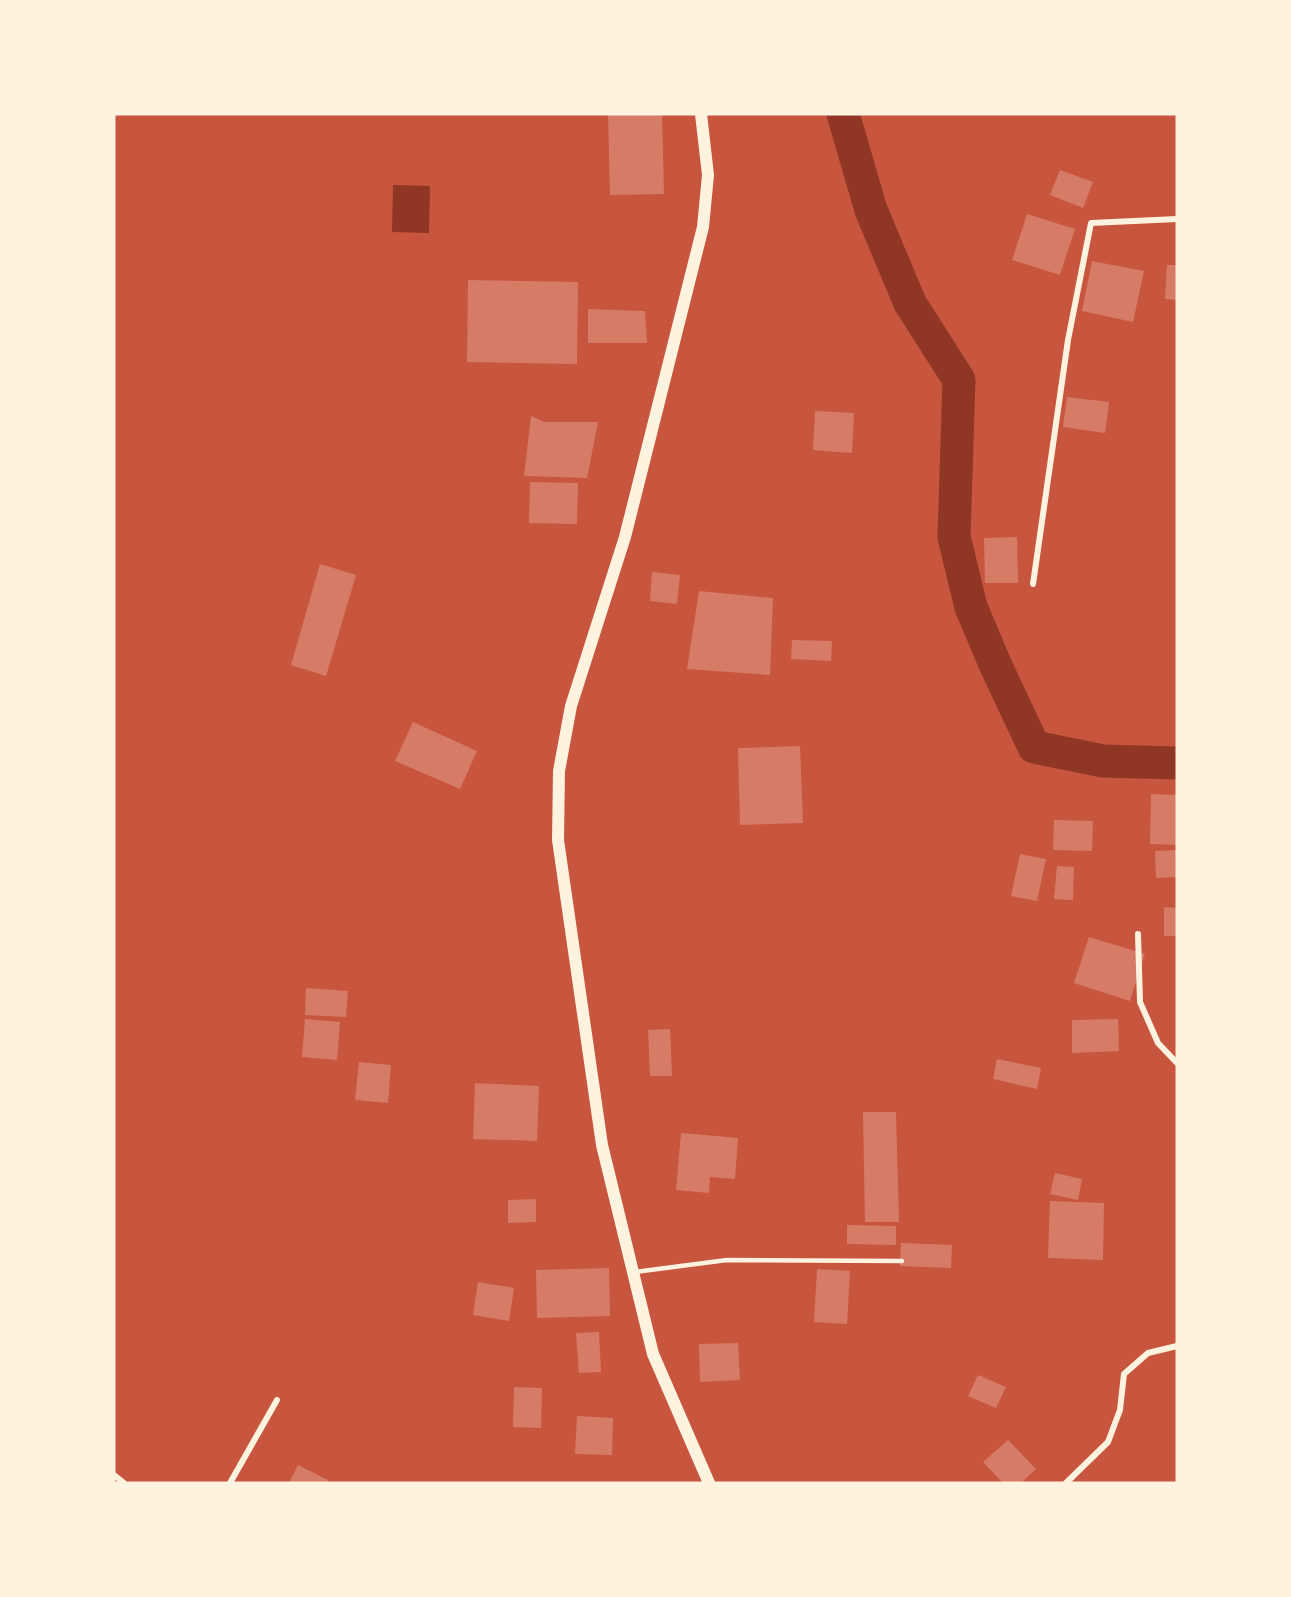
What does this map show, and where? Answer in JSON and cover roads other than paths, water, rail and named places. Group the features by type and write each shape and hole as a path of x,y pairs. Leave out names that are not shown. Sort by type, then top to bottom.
{"main road":[{"path":"702,114 708,175 703,227 625,537 571,706 559,771 558,840 602,1145 632,1273 653,1354 709,1483"}],"street":[{"path":"1033,584 1068,340 1091,222 1177,219"},
{"path":"1138,934 1140,1002 1158,1043 1177,1063"},
{"path":"1066,1483 1108,1442 1120,1410 1125,1374 1148,1353 1177,1346"},
{"path":"230,1483 277,1401"},
{"path":"114,1475 124,1483"}],"lane":[{"path":"632,1273 727,1260 902,1261"}],"waterway":[{"path":"843,114 871,210 910,303 959,380 954,537 971,607 1034,747 1103,761 1177,763"}]}
